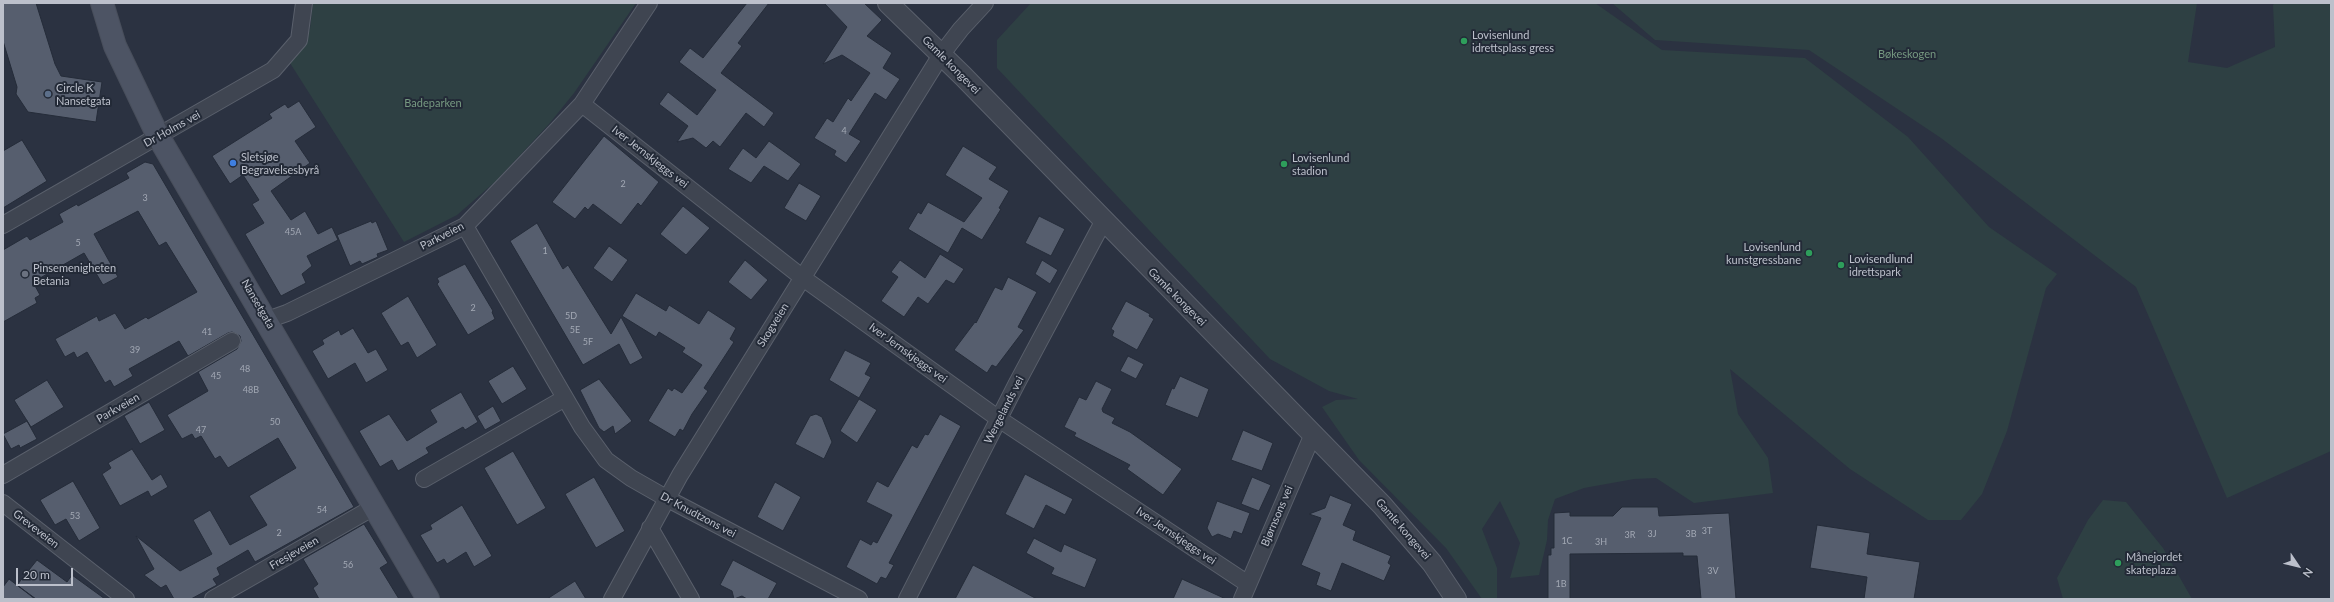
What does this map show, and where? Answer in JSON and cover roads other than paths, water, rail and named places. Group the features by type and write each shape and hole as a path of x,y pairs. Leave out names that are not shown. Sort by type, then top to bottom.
{"main road":[{"name":"Nansetgata","path":"102,3 115,46 158,136 267,320 428,599"}],"street":[{"name":"Dr Holms vei","path":"3,225 273,70 299,40 304,3"},
{"path":"582,104 650,3"},
{"name":"Gamle kongevei","path":"888,3 941,55 1313,434 1408,533 1456,599"},
{"name":"Skogveien","path":"612,599 666,498 941,55 961,29 985,3"},
{"name":"Parkveien","path":"267,320 287,313 465,226 582,104"},
{"name":"Iver Jernskjeggs vei","path":"582,104 803,278 999,419 1248,584"},
{"name":"Wergelands vei","path":"907,599 999,419 1104,222"},
{"name":"Dr Knudtzons vei","path":"465,226 565,398 595,447 606,460 631,478 666,498 859,599"},
{"name":"Parkveien","path":"3,474 232,341"},
{"path":"424,479 565,398"},
{"name":"Bjørnsons vei","path":"1242,599 1313,434"},
{"name":"Greveveien","path":"3,503 126,599"},
{"name":"Fresjeveien","path":"213,599 374,507"},
{"path":"650,528 691,599"}],"place":[{"name":"Lovisenlund idrettsplass gress","path":"1464,41"},
{"name":"Circle K Nansetgata","path":"48,94"},
{"name":"Sletsjøe Begravelsesbyrå","path":"233,163"},
{"name":"Lovisenlund stadion","path":"1284,164"},
{"name":"Lovisenlund kunstgressbane","path":"1809,253"},
{"name":"Lovisendlund idrettspark","path":"1841,265"},
{"name":"Pinsemenigheten Betania","path":"25,274"},
{"name":"Månejordet skateplaza","path":"2118,563"}],"park label":[{"name":"Bøkeskogen","path":"1907,54"},
{"name":"Badeparken","path":"433,103"}]}
